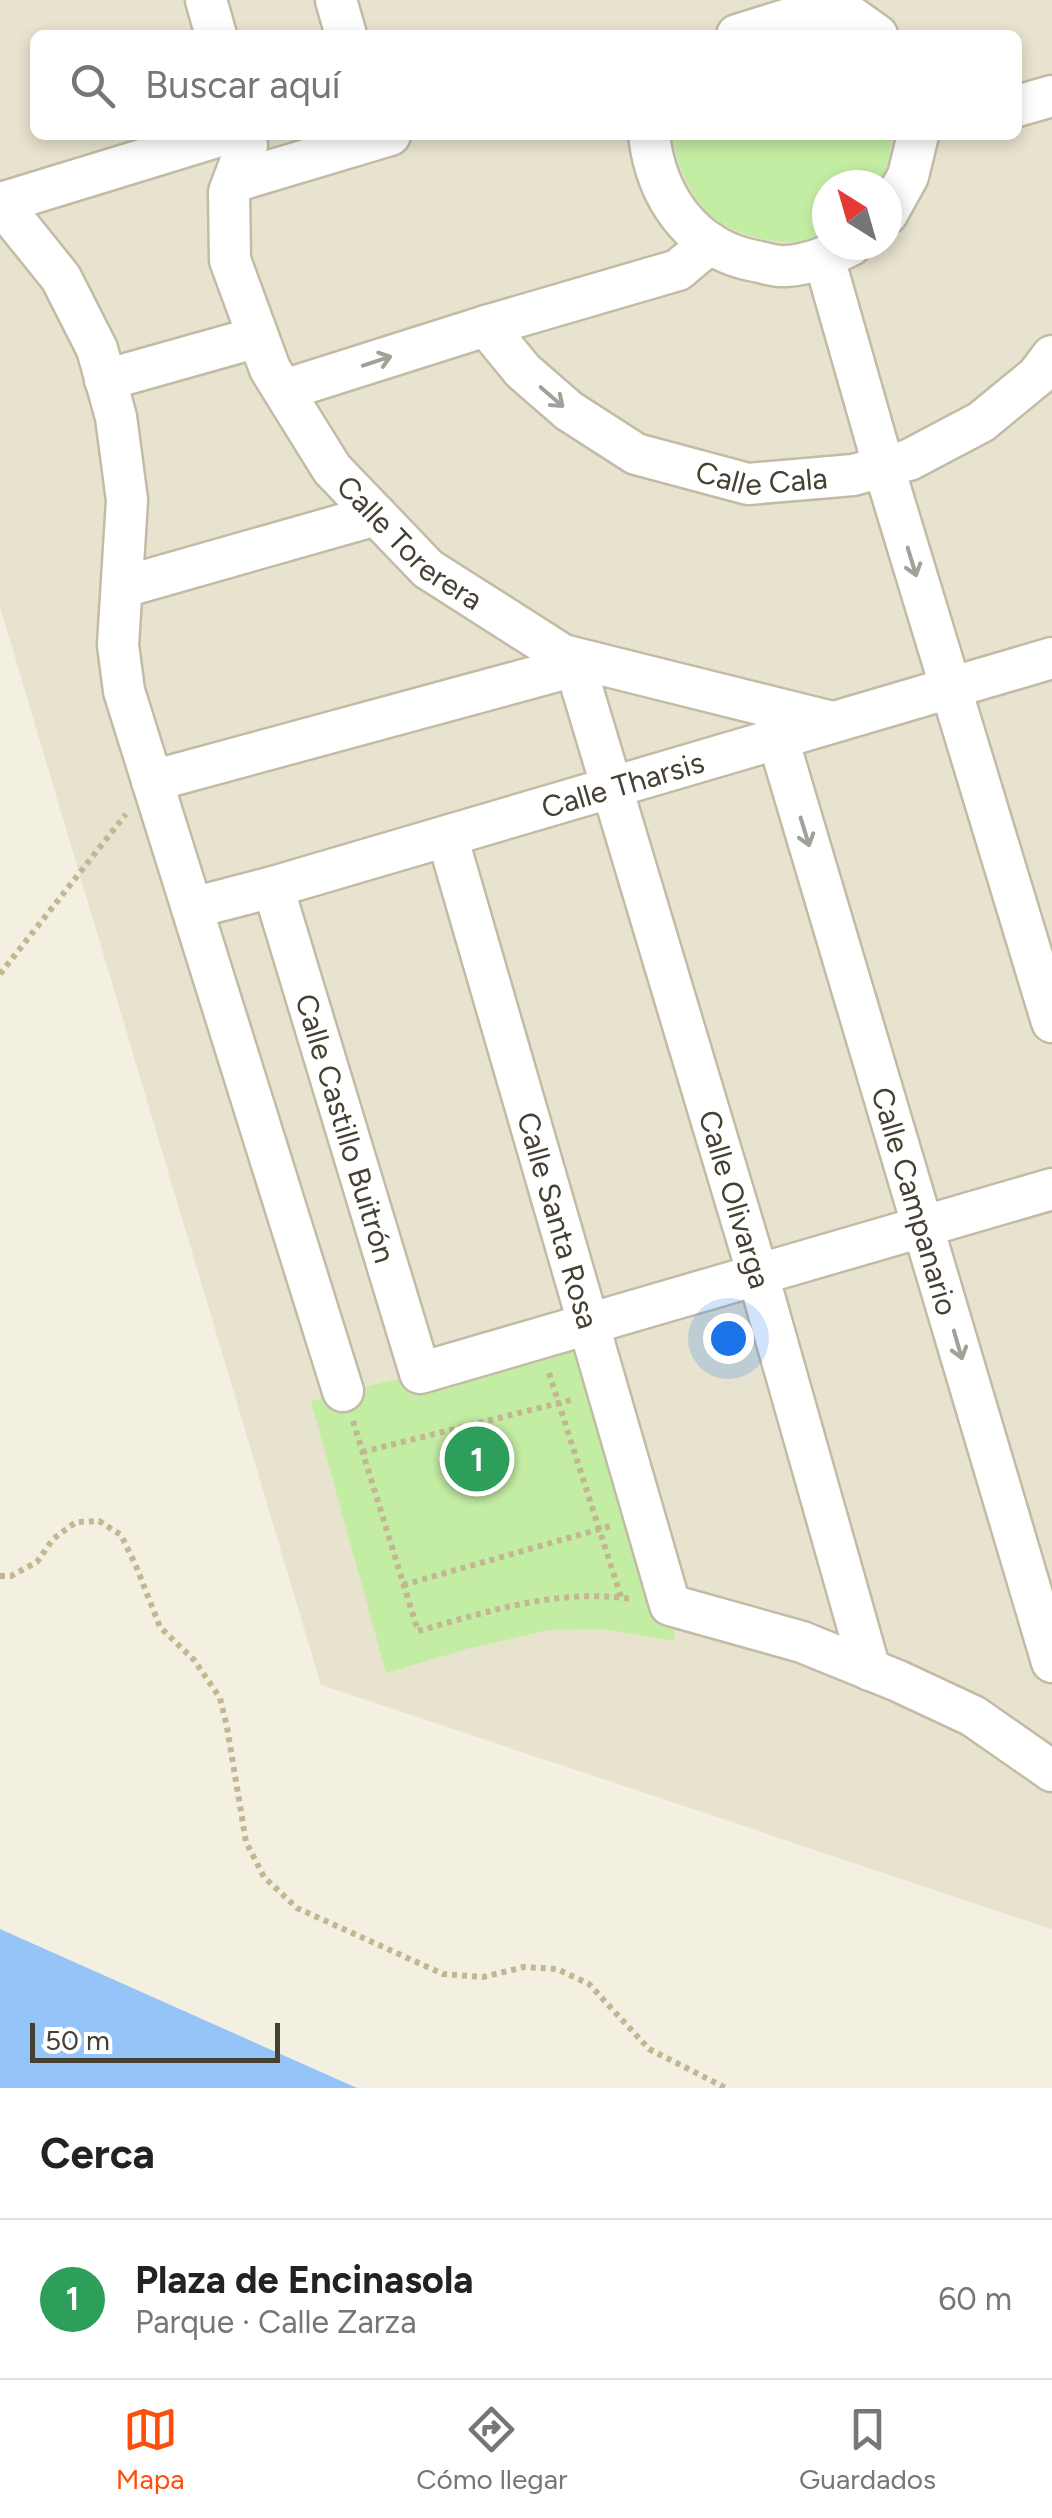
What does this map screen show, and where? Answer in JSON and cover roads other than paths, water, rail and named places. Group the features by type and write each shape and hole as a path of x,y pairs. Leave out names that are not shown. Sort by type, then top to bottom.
{"street":[{"path":"206,0 215,30"},
{"path":"336,0 345,30"},
{"path":"753,30 821,9 853,18 870,30"},
{"path":"1022,105 1052,96"},
{"path":"206,140 1,202 61,278 96,349 116,417 128,500 118,645 124,692 343,1391"},
{"name":"Calle Torerera","path":"246,140 248,145 229,192 230,260 270,369 332,468 428,569 574,662 832,722"},
{"path":"233,182 367,140"},
{"path":"649,140 652,163 666,197 685,222 710,243 742,259 784,266 812,259"},
{"path":"902,187 917,140"},
{"path":"284,390 678,270 710,243"},
{"path":"840,260 884,468 1052,1022"},
{"name":"Calle Cala","path":"486,326 523,372 569,411 636,454 748,484 853,475 909,460 981,422 1037,376 1052,356"},
{"path":"105,380 258,337"},
{"path":"122,586 376,515"},
{"name":"Calle Tharsis","path":"192,908 778,739 1044,656"},
{"path":"152,780 574,662"},
{"name":"Calle Olivarga","path":"574,662 758,1274 870,1670"},
{"name":"Calle Campanario","path":"778,739 1052,1662"},
{"name":"Calle Santa Rosa","path":"447,836 670,1605 802,1642 870,1670"},
{"name":"Calle Castillo Buitrón","path":"272,887 420,1373 588,1324"},
{"path":"588,1324 1052,1189"},
{"path":"870,1670 973,1716 1052,1771"}],"water":[{"path":"0,1929 357,2088 0,2088"}],"place":[{"name":"Plaza de Encinasola","path":"477,1459"}]}
